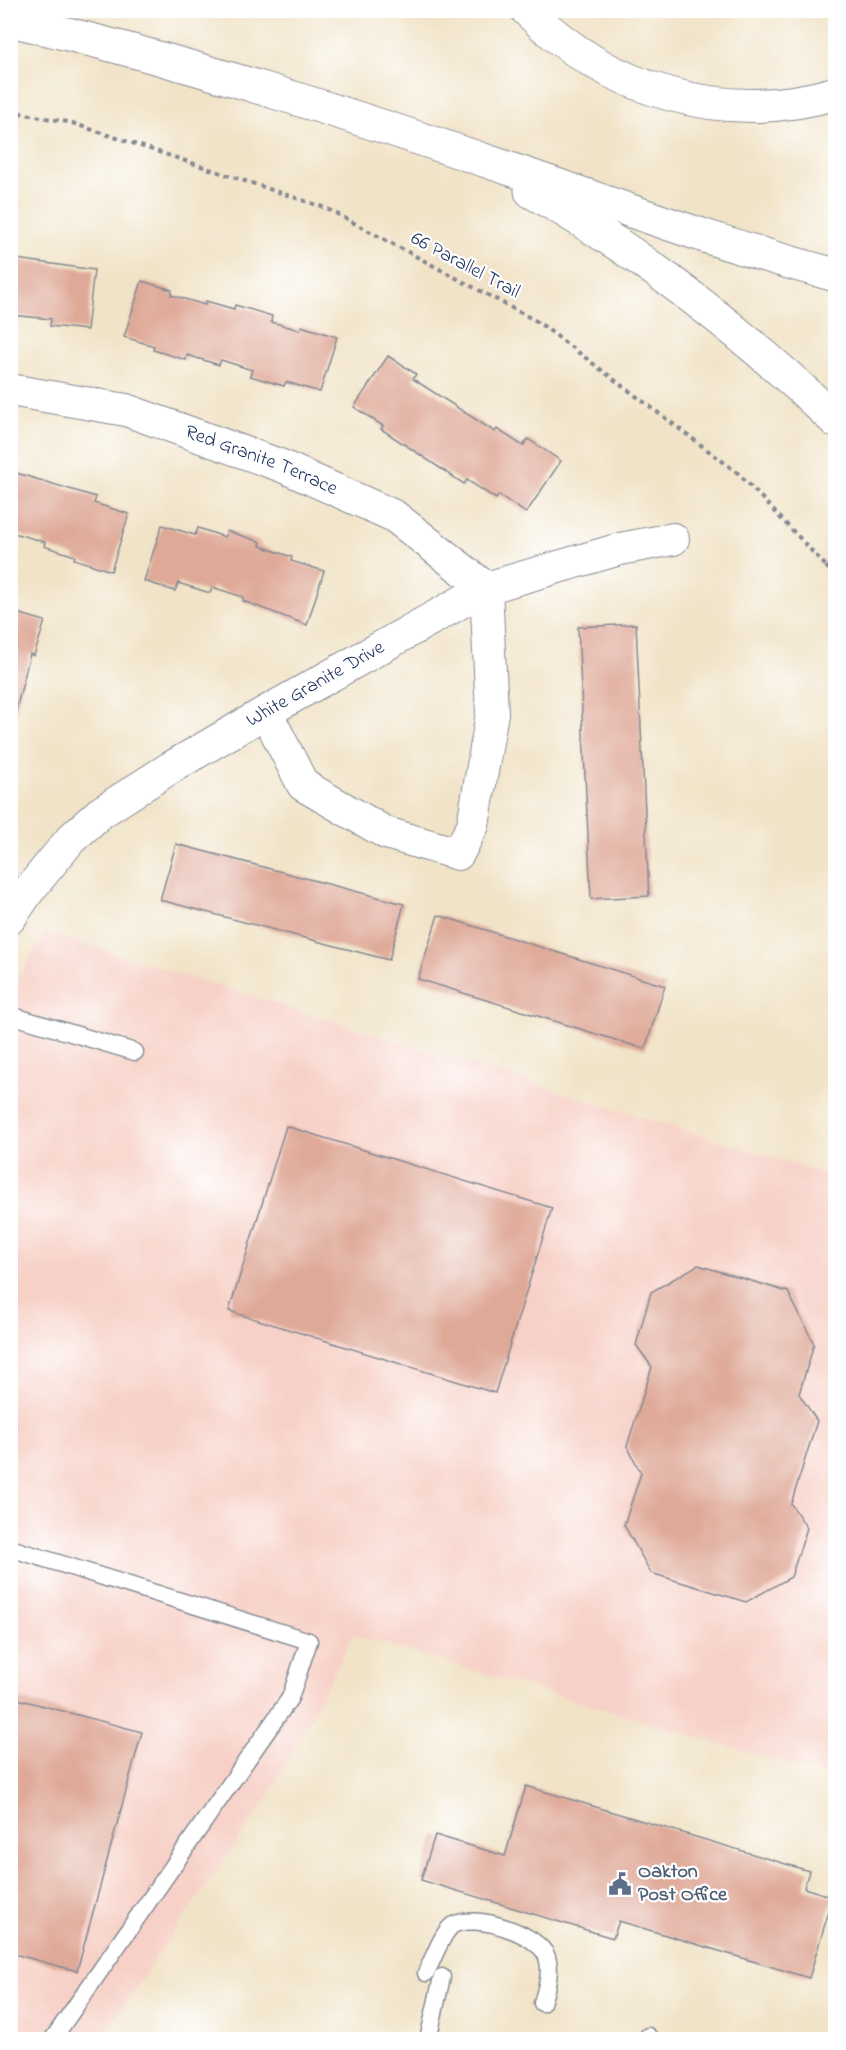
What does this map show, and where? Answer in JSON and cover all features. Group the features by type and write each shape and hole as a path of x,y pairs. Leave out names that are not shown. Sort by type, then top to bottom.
{"highway":[{"path":"527,10 548,32 588,61 644,88 703,103 755,107 806,102 836,93"},
{"path":"10,20 207,71 464,154 778,260 836,275"},
{"path":"464,154 600,232 672,280 743,336 836,421"}],"street":[{"name":"Red Granite Terrace","path":"10,390 126,410 282,466 394,516 486,588"},
{"name":"White Granite Drive","path":"10,918 20,887 100,813 170,768 266,712 486,588 620,549 673,539"},
{"path":"266,712 303,785 387,833 458,854 473,825 492,713 486,588"}],"lane":[{"path":"10,1015 135,1052"},
{"path":"10,1548 309,1641 291,1698 52,2040"},
{"path":"426,1972 443,1936 453,1925 472,1920 523,1934 538,1943 547,1957 549,1973 543,2003"},
{"path":"428,2040 435,2000 442,1977"},
{"path":"417,2040 435,2000"}],"path":[{"name":"66 Parallel Trail","path":"10,111 72,123 327,208 538,322 738,473 836,579"},
{"path":"826,566 836,559"}],"shaded area":[{"path":"45,932 835,1177 835,1778 354,1635 270,1794 100,2039 11,2040 10,994"}],"building":[{"path":"10,258 94,270 87,330 50,326 51,319 10,315"},
{"path":"142,281 172,290 171,295 205,305 206,301 234,309 235,305 272,316 271,322 300,330 301,326 337,337 320,392 286,382 284,386 250,376 252,370 221,360 219,365 187,355 186,360 153,350 154,346 124,337"},
{"path":"388,356 416,374 413,379 495,432 497,429 523,446 528,439 561,461 526,513 499,495 496,499 467,480 464,484 381,429 383,426 354,407"},
{"path":"10,471 96,497 94,503 129,514 111,571 44,546 45,542 10,532"},
{"path":"162,525 195,535 198,528 225,537 227,531 261,542 260,546 292,557 291,561 324,571 307,625 243,601 243,597 212,587 210,593 178,583 175,591 144,581"},
{"path":"10,611 45,621 34,656 30,654 13,722 10,721"},
{"path":"636,624 649,896 591,899 578,627"},
{"path":"176,844 404,904 389,960 160,900"},
{"path":"438,915 665,986 645,1049 418,979"},
{"path":"286,1126 552,1208 495,1393 229,1311"},
{"path":"698,1265 788,1292 814,1344 799,1394 817,1421 791,1504 807,1528 791,1577 746,1602 651,1573 624,1525 641,1473 627,1446 652,1367 636,1345 651,1292"},
{"path":"10,1697 142,1732 77,1971 10,1953"},
{"name":"Oakton Post Office","path":"526,1786 809,1871 804,1888 833,1897 809,1978 619,1921 613,1938 421,1880 435,1835 505,1856"}],"place":[{"name":"Oakton Post Office","path":"620,1884"}]}
